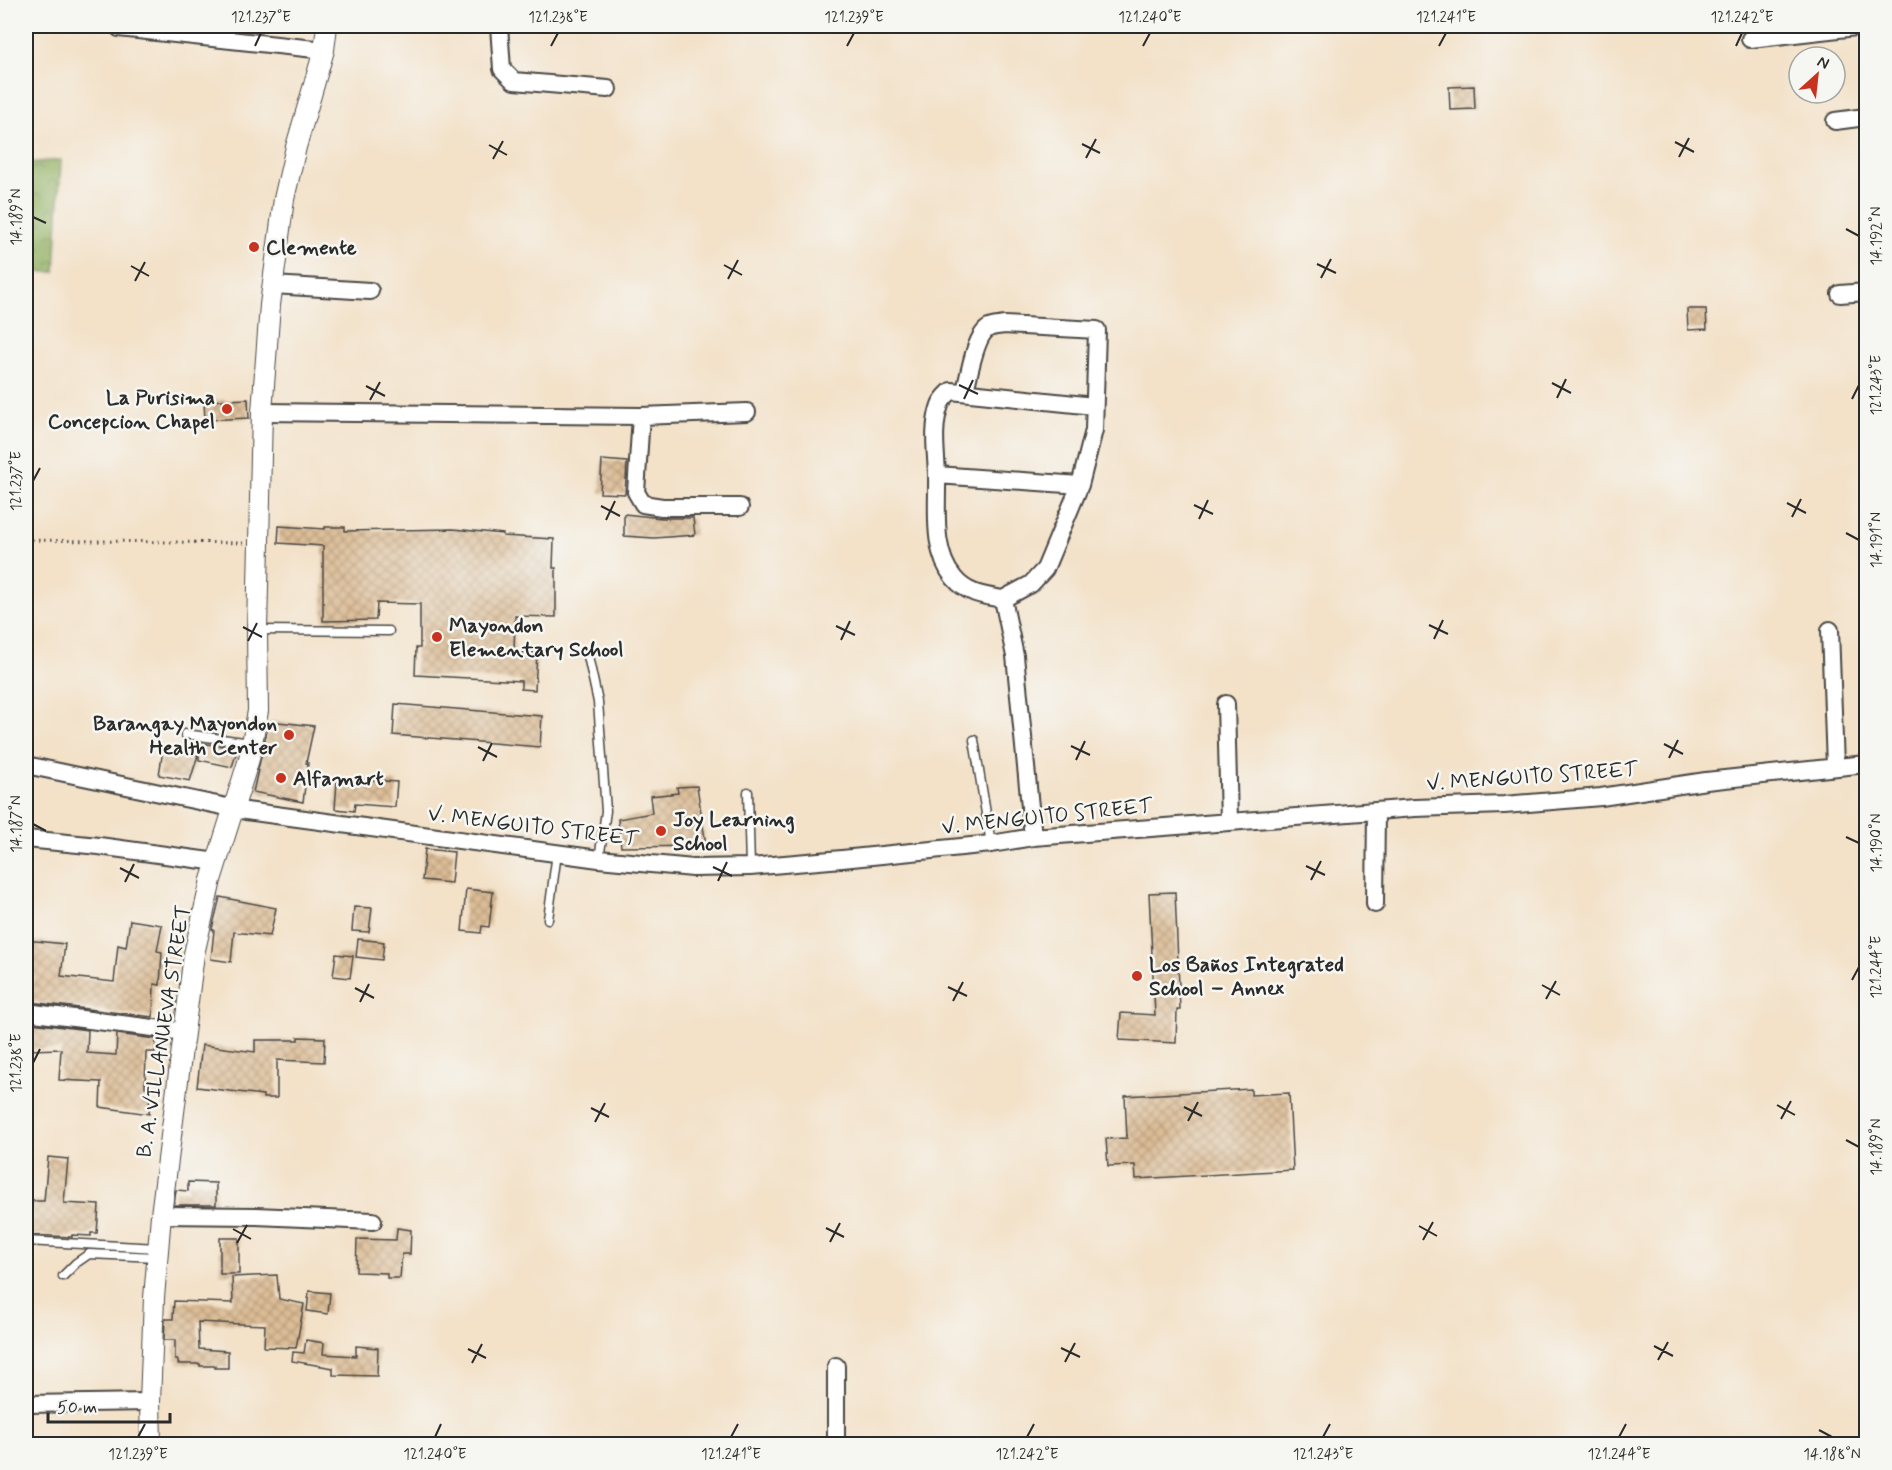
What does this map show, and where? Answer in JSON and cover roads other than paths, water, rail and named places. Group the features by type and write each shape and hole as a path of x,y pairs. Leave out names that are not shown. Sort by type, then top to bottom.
{"street":[{"name":"B. A. VILLANUEVA STREET","path":"151,1444 150,1402 161,1215 195,954 211,880 234,809 258,711 257,630 262,412 273,285 284,199 296,147 324,50 327,26"},
{"path":"499,26 502,69 514,81 608,89"},
{"path":"1749,39 1865,26"},
{"path":"119,28 165,29 324,50"},
{"path":"1835,121 1866,117"},
{"path":"273,285 370,291"},
{"path":"1840,294 1866,292"},
{"path":"965,391 975,353 983,334 990,327 1004,325 1097,330 1094,406 1092,439 1080,485 1045,569 1031,585 1003,599 967,590 953,577 941,549 936,521 935,433 939,406 951,391 965,391 1094,406"},
{"path":"262,412 641,416 747,412"},
{"path":"641,416 636,492 643,504 662,507 740,507"},
{"path":"937,475 1080,485"},
{"path":"1003,599 1016,656 1033,837"},
{"path":"1830,630 1835,766"},
{"path":"1226,704 1229,821"},
{"name":"V. MENGUITO STREET","path":"26,765 234,809 599,859 693,868 750,867 992,844 1033,837 1229,821 1601,797 1706,781 1866,764"},
{"path":"1375,904 1376,811"},
{"path":"26,839 217,862"},
{"path":"26,1012 185,1032"},
{"path":"161,1215 373,1221"},
{"path":"836,1444 837,1366"},
{"path":"26,1404 150,1402"}],"lane":[{"path":"257,630 389,631"},
{"path":"588,656 598,702 606,811 599,859"},
{"path":"185,734 252,743"},
{"path":"974,740 992,844"},
{"path":"748,792 750,867"},
{"path":"548,919 557,853"},
{"path":"26,1241 158,1252"},
{"path":"63,1276 89,1254 158,1252"}],"place":[{"name":"Clemente","path":"254,247"},
{"name":"La Purisima Concepcion Chapel","path":"227,409"},
{"name":"Mayondon Elementary School","path":"437,637"},
{"name":"Barangay Mayondon Health Center","path":"289,735"},
{"name":"Alfamart","path":"281,778"},
{"name":"Joy Learning School","path":"661,831"},
{"name":"Los Baños Integrated School – Annex","path":"1137,976"}]}
